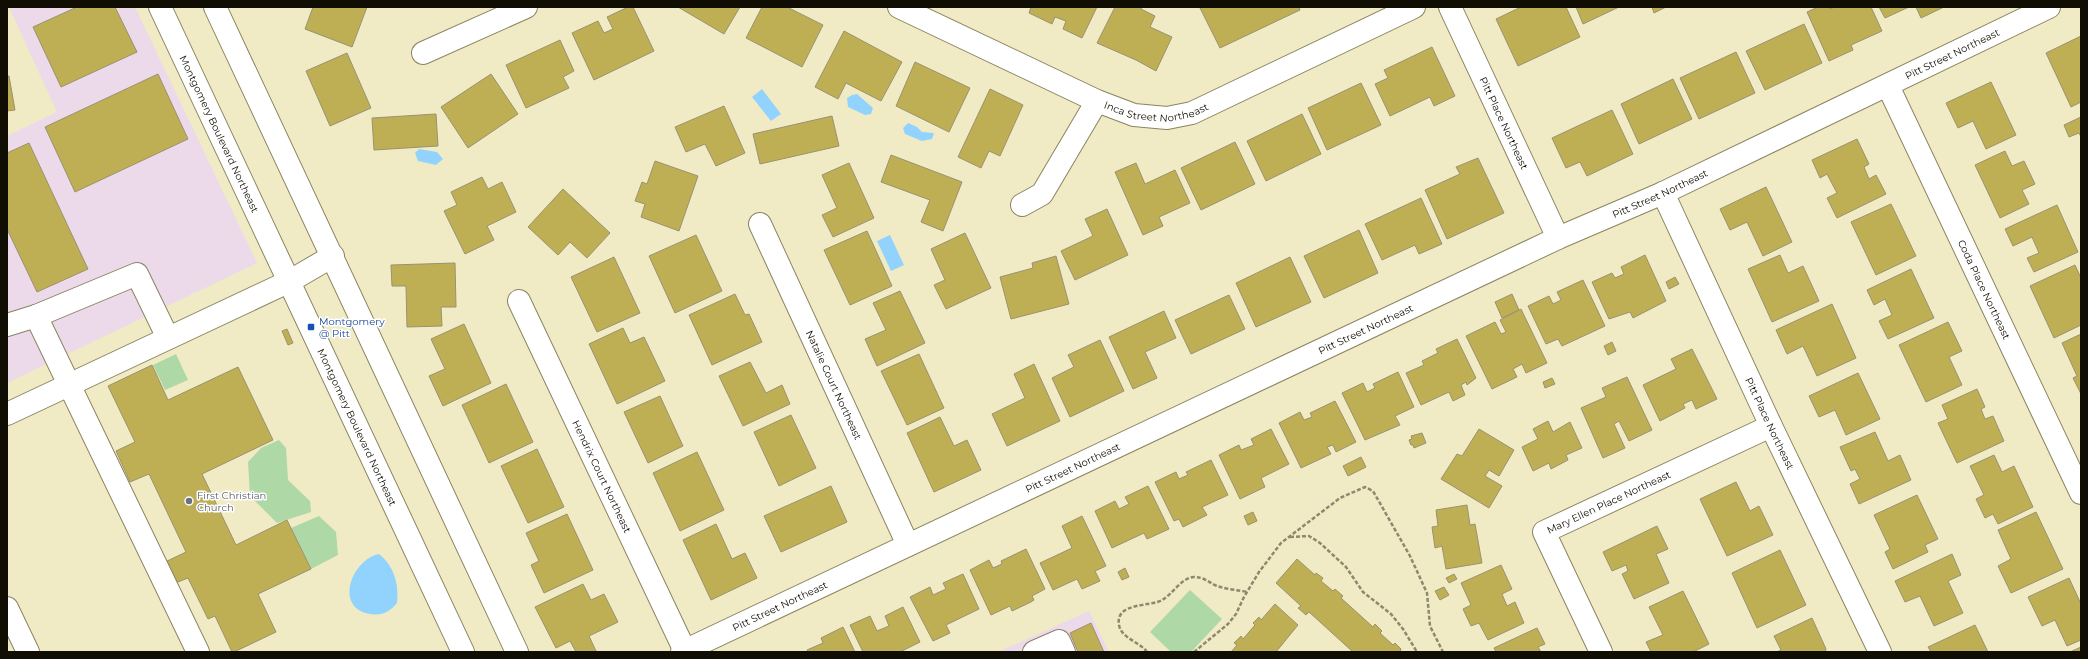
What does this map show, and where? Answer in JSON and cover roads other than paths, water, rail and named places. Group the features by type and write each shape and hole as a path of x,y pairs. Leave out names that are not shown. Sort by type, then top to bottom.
{"street":[{"name":"Montgomery Boulevard Northeast","path":"160,7 463,652"},
{"path":"215,7 333,256 517,652"},
{"path":"423,52 526,7"},
{"name":"Inca Street Northeast","path":"899,7 1097,101 1134,116 1167,118 1192,113 1414,7"},
{"name":"Pitt Place Northeast","path":"1450,7 1558,238"},
{"name":"Pitt Street Northeast","path":"684,651 1558,238 1663,193 2050,7"},
{"name":"Coda Place Northeast","path":"1888,86 2081,493"},
{"path":"1022,205 1042,194 1097,101"},
{"name":"Pitt Place Northeast","path":"1663,193 1771,426 1880,652"},
{"name":"Natalie Court Northeast","path":"760,224 908,545"},
{"path":"7,414 290,281 333,256"},
{"path":"7,325 36,316 137,274 168,338"},
{"name":"Hendrix Court Northeast","path":"519,301 684,651"},
{"path":"36,316 198,652"},
{"name":"Mary Ellen Place Northeast","path":"1601,652 1544,532 1771,426"},
{"path":"7,608 28,652"},
{"path":"1034,652 1059,641 1064,652"}],"water":[{"path":"762,89 781,114 771,121 752,97"},
{"path":"857,94 873,108 871,114 865,115 848,107 847,98"},
{"path":"908,123 917,127 922,132 934,133 932,139 922,141 905,134 903,128"},
{"path":"419,149 437,152 443,159 436,165 418,161 415,153"},
{"path":"890,235 904,265 891,271 877,241"},
{"path":"379,554 392,570 396,582 397,603 385,613 370,614 359,610 352,603 349,594 350,584 361,565 369,558"}],"place":[{"name":"Montgomery @ Pitt","path":"311,327"},
{"name":"First Christian Church","path":"189,501"}]}
